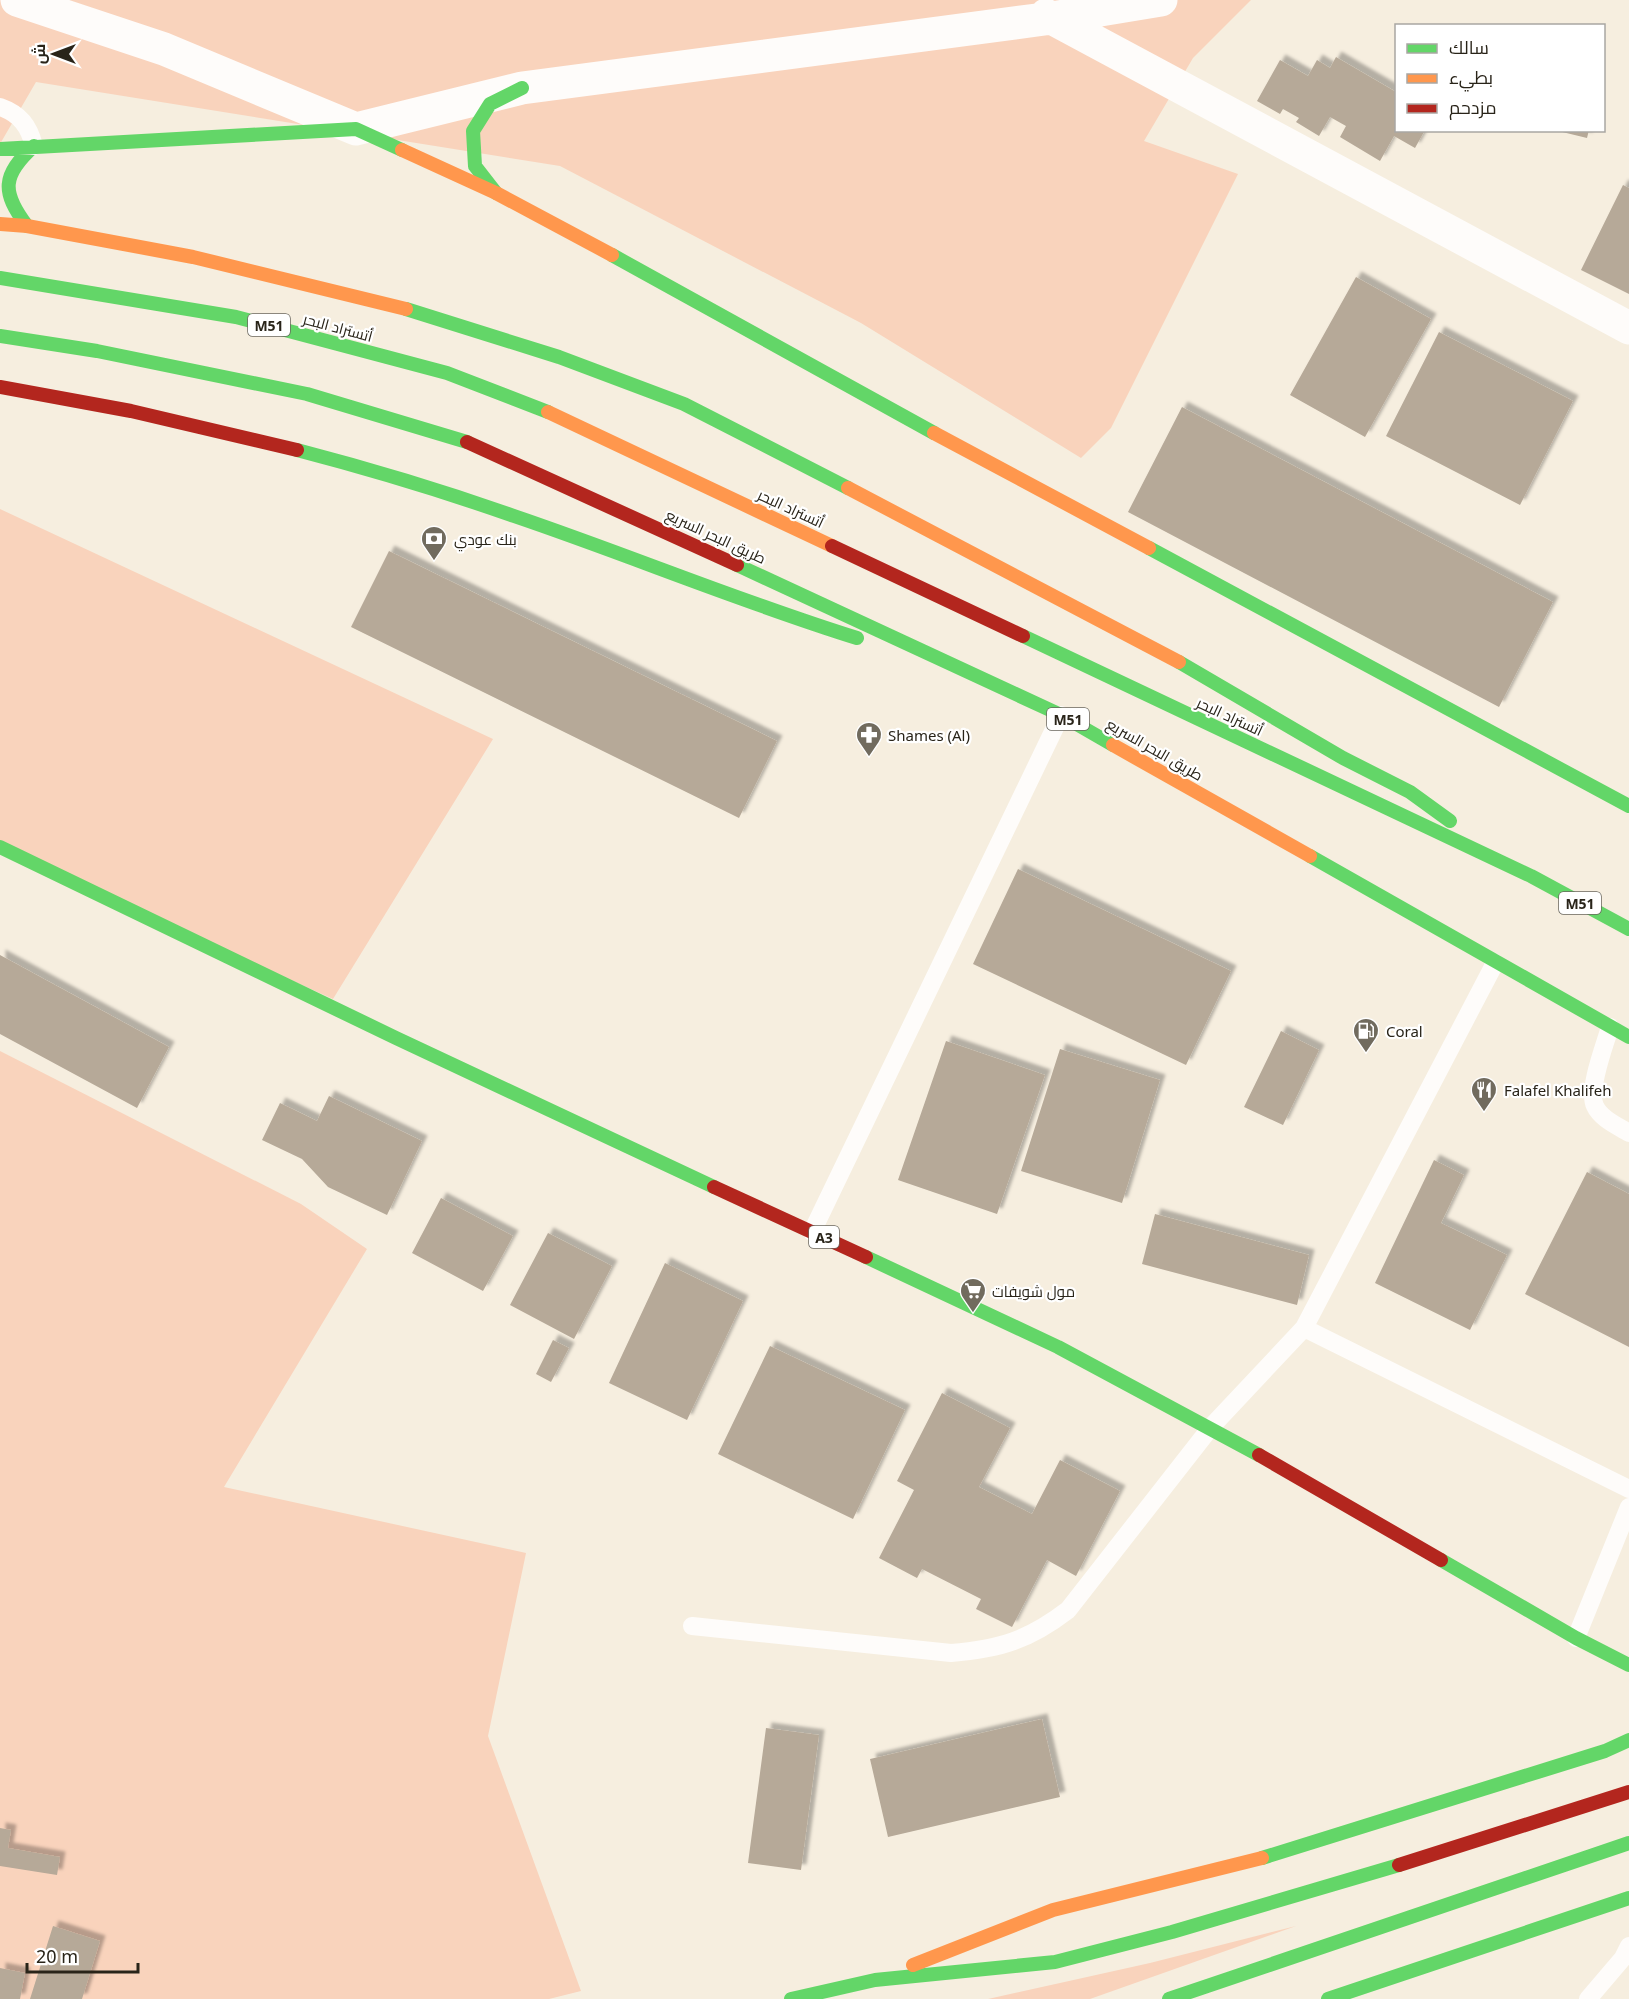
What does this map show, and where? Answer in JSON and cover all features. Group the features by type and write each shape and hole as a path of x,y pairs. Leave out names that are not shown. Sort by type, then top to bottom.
{"main road":[{"path":"496,192 475,166 473,131 490,104 522,88"},
{"path":"0,149 356,129 496,192 924,427 1629,806"},
{"path":"27,226 11,207 7,184 16,161 34,146"},
{"path":"0,224 27,226 193,256 419,312 559,357 684,404 815,470 1196,672 1343,758 1410,792 1531,876"},
{"name":"أتستراد البحر","path":"0,278 236,317 447,373 530,403 1531,876"},
{"name":"طريق البحر السريع","path":"0,336 97,351 307,394 357,407 483,447 1062,715 1495,963 1629,1036"},
{"path":"0,387 254,439 386,473 516,516 810,624 895,649 949,661"},
{"name":"A3","path":"0,847 396,1038 1058,1347 1211,1427 1576,1638 1629,1665"},
{"name":"M51","path":"1531,876 1629,929"},
{"path":"875,1980 1053,1910 1157,1886 1264,1857 1605,1751 1629,1740"},
{"path":"791,1999 875,1980 1055,1962 1172,1932 1440,1853 1629,1792"},
{"path":"1169,1999 1629,1843"},
{"path":"1328,1999 1629,1898"}],"street":[{"path":"17,0 164,48 356,129 522,88 1052,18 1161,0"},
{"path":"1018,0 1629,328"}],"lane":[{"path":"0,107 20,117 30,130 34,146"},
{"path":"812,1232 1062,715"},
{"path":"692,1626 951,1653 983,1651 1014,1643 1042,1629 1068,1610 1211,1427 1304,1328 1495,963"},
{"path":"1610,1027 1593,1090 1595,1107 1608,1120 1629,1133"},
{"path":"1304,1328 1629,1489"},
{"path":"1576,1638 1629,1507"},
{"path":"1588,1999 1623,1958 1629,1946"}],"shaded area":[{"path":"0,0 1251,0 1193,58 1144,141 1238,174 1111,428 1081,458 861,323 560,166 36,82 0,144"},
{"path":"0,509 493,739 333,999 0,849"},
{"path":"0,1051 301,1204 367,1249 224,1487 526,1553 488,1736 581,1991 549,1999 0,1999"},
{"path":"1296,1926 1090,1999 988,1999 1150,1963"}],"building":[{"path":"1336,57 1395,91 1395,132 1424,132 1415,148 1394,136 1380,161 1340,137 1346,126 1330,117 1319,136 1296,122 1299,118 1283,109 1280,114 1257,101 1280,60 1308,76 1317,60 1330,68"},
{"path":"1562,132 1588,132 1587,138"},
{"path":"1623,185 1629,188 1629,294 1581,270"},
{"path":"1356,277 1431,319 1365,437 1290,395"},
{"path":"1439,332 1573,401 1520,505 1386,436"},
{"path":"1182,407 1553,602 1499,707 1128,512"},
{"path":"389,551 777,741 739,818 351,627"},
{"path":"1018,869 1231,971 1186,1065 973,964"},
{"path":"0,955 169,1047 137,1108 0,1034"},
{"path":"1281,1031 1319,1050 1283,1125 1244,1107"},
{"path":"946,1041 1045,1075 997,1214 898,1180"},
{"path":"1060,1049 1160,1080 1122,1203 1021,1171"},
{"path":"329,1096 422,1141 387,1215 328,1187 302,1159 262,1140 280,1103 317,1121"},
{"path":"1434,1160 1464,1175 1441,1223 1507,1255 1470,1330 1375,1283"},
{"path":"1587,1172 1629,1194 1629,1347 1525,1294"},
{"path":"441,1198 513,1236 483,1291 412,1253"},
{"path":"1155,1214 1309,1255 1297,1305 1142,1264"},
{"path":"548,1233 612,1266 574,1339 510,1305"},
{"path":"665,1263 743,1301 687,1420 609,1383"},
{"path":"553,1340 569,1348 551,1382 536,1374"},
{"path":"770,1346 905,1410 853,1519 718,1454"},
{"path":"942,1393 1010,1428 979,1487 1032,1514 1060,1460 1120,1491 1076,1576 1047,1560 1012,1627 976,1609 981,1599 922,1569 917,1578 879,1558 914,1490 897,1481"},
{"path":"1042,1719 1060,1797 888,1837 870,1759"},
{"path":"766,1728 819,1735 801,1870 748,1863"},
{"path":"0,1828 11,1830 8,1848 60,1857 57,1875 0,1866"},
{"path":"53,1926 100,1941 82,1999 30,1999"},
{"path":"0,1968 25,1973 20,1999 0,1999"}],"traffic: fast":[{"path":"496,193 475,166 473,131 490,104 522,88"},
{"path":"0,149 356,129 402,150"},
{"path":"27,226 13,203 9,193 9,184 16,166 34,146"},
{"path":"612,255 934,433"},
{"path":"0,278 236,317 447,373 548,412"},
{"path":"406,309 559,357 684,404 848,488"},
{"path":"0,336 97,351 307,394 467,442"},
{"path":"297,450 487,507 857,638"},
{"path":"1149,548 1629,806"},
{"path":"737,565 1061,715 1113,745"},
{"path":"1023,636 1531,876 1629,929"},
{"path":"1179,662 1343,758 1410,792 1450,821"},
{"path":"0,847 396,1038 714,1187"},
{"path":"1310,856 1629,1037"},
{"path":"866,1257 1058,1347 1259,1455"},
{"path":"1441,1560 1576,1638 1629,1665"},
{"path":"1262,1858 1605,1751 1629,1740"},
{"path":"1169,1999 1629,1843"},
{"path":"791,1999 875,1980 1055,1962 1172,1932 1399,1865"},
{"path":"1328,1999 1629,1898"}],"traffic: slow":[{"path":"402,150 496,193 612,255"},
{"path":"0,224 27,226 193,257 406,309"},
{"path":"548,412 832,546"},
{"path":"934,433 1149,548"},
{"path":"848,488 1179,662"},
{"path":"1113,745 1310,856"},
{"path":"913,1965 1053,1910 1262,1858"}],"traffic: jam":[{"path":"0,387 131,411 297,450"},
{"path":"467,442 737,565"},
{"path":"832,546 1023,636"},
{"path":"714,1187 866,1257"},
{"path":"1259,1455 1441,1560"},
{"path":"1399,1865 1629,1792"}],"place":[{"name":"بنك عودي","path":"434,562"},
{"name":"Shames (Al)","path":"869,758"},
{"name":"Coral","path":"1366,1054"},
{"name":"Falafel Khalifeh","path":"1484,1113"},
{"name":"مول شويفات","path":"973,1314"}]}
